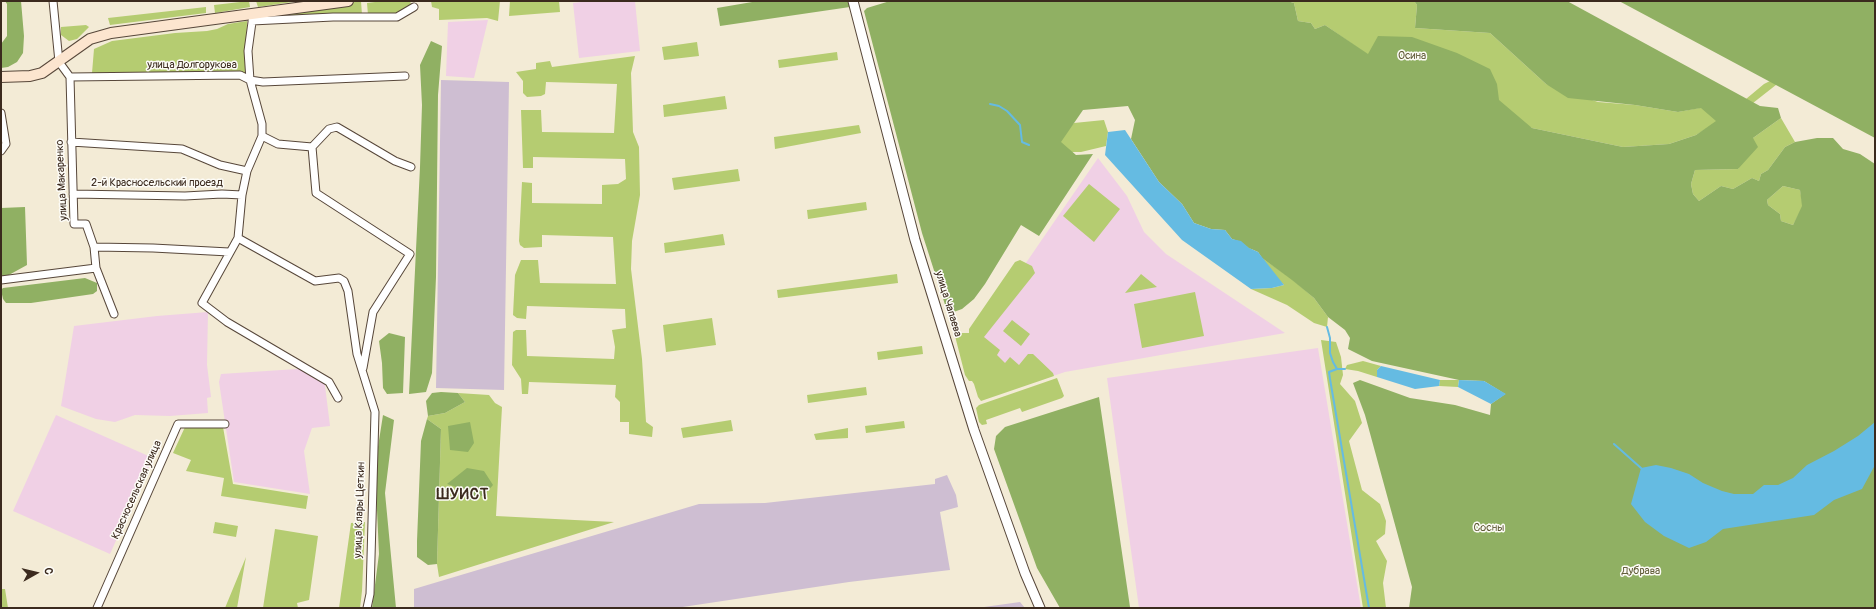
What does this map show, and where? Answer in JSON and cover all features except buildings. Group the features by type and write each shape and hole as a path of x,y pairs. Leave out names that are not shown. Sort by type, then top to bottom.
{"main road":[{"path":"1,77 30,76 42,73 90,39 111,33 252,18 348,1"}],"street":[{"path":"53,1 59,62 70,77"},
{"name":"улица Чапаева","path":"853,1 918,248 974,430 1025,573 1040,608"},
{"path":"338,398 329,382 227,322 202,303 238,238 242,195 247,171 262,136 262,124 250,80 248,51 252,18 397,17 414,7"},
{"name":"улица Долгорукова","path":"70,77 240,76 250,80 264,82 405,76"},
{"name":"улица Макаренко","path":"70,77 74,224 86,224 94,247 96,268 114,314"},
{"path":"1,113 6,144 1,151"},
{"path":"363,369 372,312 410,254 316,193 312,147 329,128 337,127 395,161 411,167"},
{"path":"262,136 278,144 312,147"},
{"path":"72,142 182,149 220,165 247,171"},
{"name":"2-й Красносельский проезд","path":"73,194 185,196 222,194 242,195"},
{"path":"238,238 315,282 339,278 344,281 348,291 357,354 363,369"},
{"path":"94,247 229,252"},
{"path":"1,280 96,268"},
{"name":"улица Клары Цеткин","path":"363,369 363,376 375,412 370,594 367,608"},
{"name":"Красносельская улица","path":"98,608 178,424 225,424"}],"shaded area":[{"path":"590,1 635,1 640,51 579,58 573,3"},
{"path":"488,20 474,78 446,76 448,22"},
{"path":"441,80 509,82 504,390 436,388"},
{"path":"1098,158 1127,196 1144,232 1166,254 1285,333 1065,372 1008,391 973,340"},
{"path":"208,312 207,365 211,397 207,398 208,413 170,416 135,415 115,422 96,419 61,406 74,326 157,316"},
{"path":"1318,348 1361,608 1139,608 1107,378"},
{"path":"312,368 320,373 325,386 330,426 312,428 304,451 310,494 234,482 219,382 221,374"},
{"path":"56,415 153,458 110,554 13,511"},
{"path":"947,475 956,495 958,507 940,512 950,570 849,582 676,608 414,608 414,589 699,504 765,503 935,484 935,479"},
{"path":"1020,602 1025,608 977,608"}],"green space":[{"path":"5,1 21,1 24,36 23,53 17,62 8,67 1,68 1,44 7,36 7,4"},
{"path":"249,1 250,7 215,13 214,5"},
{"path":"256,1 299,1 258,7"},
{"path":"361,1 362,15 271,17 271,15"},
{"path":"383,1 410,1 411,4 408,8 396,15 368,15 367,3"},
{"path":"431,1 500,1 498,21 487,18 439,20 439,9 432,7"},
{"path":"510,1 559,1 560,12 509,16"},
{"path":"758,1 848,1 850,7 720,26 717,8"},
{"path":"890,1 1287,1 1294,3 1298,21 1311,23 1315,29 1325,25 1368,54 1378,36 1412,37 1457,53 1490,69 1497,84 1499,100 1532,128 1623,147 1669,144 1696,135 1716,121 1701,108 1678,112 1635,105 1568,98 1546,84 1490,33 1415,28 1417,5 1414,1 1567,1 1760,106 1778,108 1781,118 1753,138 1758,147 1738,169 1695,170 1691,184 1693,194 1699,201 1721,186 1733,189 1752,178 1759,181 1761,174 1768,170 1785,147 1795,142 1817,138 1833,138 1843,149 1860,154 1875,164 1875,608 1409,608 1412,587 1365,415 1353,383 1360,380 1410,398 1455,405 1490,415 1491,404 1505,394 1484,381 1459,380 1372,361 1348,349 1350,338 1345,330 1328,317 1314,298 1262,258 1258,252 1241,242 1232,239 1225,230 1211,229 1194,223 1182,204 1159,182 1131,139 1135,120 1128,106 1083,110 1061,142 1076,155 1093,154 1039,236 1021,225 985,284 974,299 962,309 948,314 922,233 864,11 867,8","holes":["1783,186 1800,190 1802,206 1793,225 1781,221 1780,214 1768,205 1767,200"]},
{"name":"Осина","path":"1287,1 1414,1 1417,5 1415,28 1490,33 1546,84 1598,102 1635,105 1678,112 1746,99 1764,84 1782,75 1781,81 1753,103 1737,110 1696,135 1669,144 1623,147 1532,128 1368,55 1325,25 1315,29 1311,23 1298,21 1294,3"},
{"path":"1619,1 1875,1 1875,138"},
{"path":"206,7 206,13 110,25 108,18"},
{"path":"247,21 246,73 92,73 94,49 112,41 175,33 207,31 217,29 228,24"},
{"path":"86,25 89,27 77,39 69,41 61,35 61,27"},
{"path":"431,41 442,46 438,95 436,277 432,373 426,392 409,394 420,167 422,105 420,65"},
{"path":"697,42 699,56 664,60 662,47"},
{"path":"837,52 838,60 779,68 778,60"},
{"path":"635,56 631,73 633,132 639,147 640,195 632,241 631,269 642,359 646,422 653,427 652,437 629,434 629,422 620,422 620,402 615,397 616,385 529,382 528,394 522,394 521,379 512,365 513,332 516,330 526,330 527,356 614,359 615,347 612,330 626,328 625,309 527,306 526,319 517,318 513,315 515,275 521,260 538,260 540,283 616,284 613,237 542,235 542,247 524,248 520,245 522,182 532,183 532,203 602,204 602,185 618,184 626,179 625,159 533,157 533,168 523,168 521,110 541,110 542,132 614,133 617,84 546,82 545,94 541,96 527,97 523,93 523,81 516,72 536,69 536,63 550,61 552,67"},
{"path":"725,96 727,109 664,117 663,105"},
{"path":"1781,118 1795,142 1785,147 1768,170 1761,174 1759,181 1752,178 1733,189 1721,186 1699,201 1693,194 1691,184 1695,170 1738,169 1753,138"},
{"path":"1104,120 1108,132 1106,146 1081,152 1067,152 1026,165 1074,123"},
{"path":"859,125 861,133 775,149 774,137"},
{"path":"738,169 740,181 674,190 672,178"},
{"path":"1089,184 1120,209 1094,242 1063,216"},
{"path":"1783,186 1800,190 1803,206 1793,225 1781,221 1780,214 1768,205 1767,200"},
{"path":"866,202 867,210 808,219 807,210"},
{"path":"25,207 27,265 7,276 1,276 1,208"},
{"path":"1216,219 1262,258 1292,279 1314,298 1328,317 1327,327 1314,323 1287,305 1251,289 1272,288 1284,285"},
{"path":"723,234 725,245 665,253 664,243"},
{"path":"1020,260 1032,266 1035,273 984,337 1000,350 997,355 1005,363 1010,357 1019,365 1028,354 1033,354 1053,373 1054,376 981,401 978,397 974,384 972,381 969,381 965,375 955,336 962,333 969,333 969,329 1015,262"},
{"path":"897,274 898,283 778,298 777,290"},
{"path":"1141,274 1157,287 1125,293"},
{"path":"85,278 97,283 97,291 93,294 31,303 6,303 3,299 1,290 3,288"},
{"path":"1195,292 1204,336 1142,348 1134,304"},
{"path":"712,318 716,345 666,352 663,325"},
{"path":"1012,320 1030,334 1021,346 1003,331"},
{"path":"389,333 405,337 403,393 387,394 383,388 379,341"},
{"path":"1321,340 1336,342 1341,357 1343,375 1340,384 1355,401 1362,423 1349,441 1362,490 1380,504 1386,521 1385,534 1376,541 1387,561 1383,583 1386,608 1363,608"},
{"path":"922,346 923,354 878,360 877,352"},
{"path":"1363,361 1381,366 1377,370 1377,377 1358,371 1345,369 1347,365"},
{"path":"1057,378 1064,396 1062,398 1022,412 1020,408 986,420 987,424 982,425 979,422 976,408 979,405"},
{"path":"1440,380 1459,380 1458,387 1439,386"},
{"path":"866,387 867,395 808,403 807,395"},
{"path":"432,393 458,393 465,402 445,413 428,416 426,401"},
{"path":"458,393 489,395 495,403 502,407 496,516 614,522 439,577 437,564 441,429 427,419 428,416 445,413 465,402"},
{"path":"1099,397 1130,607 1060,608 1037,568 994,449 996,436 1005,427"},
{"path":"383,415 394,420 385,493 396,608 372,608 379,554 375,466"},
{"path":"427,419 441,429 437,564 428,565 417,557 421,441"},
{"path":"731,420 733,431 683,438 681,428"},
{"path":"904,421 905,428 866,433 865,426"},
{"path":"470,422 474,443 468,452 450,450 448,426"},
{"path":"185,427 223,427 233,484 308,496 306,509 221,496 224,478 186,471 191,460 173,453"},
{"path":"848,428 848,438 816,440 814,434"},
{"path":"467,468 484,471 493,485 484,495 470,500 459,488 447,484"},
{"path":"215,522 238,526 236,537 213,533"},
{"path":"365,522 360,608 339,608 351,523"},
{"path":"275,529 318,536 309,600 297,603 298,608 263,608"},
{"path":"246,557 237,608 225,608"},
{"path":"1,589 5,589 8,608 1,608"}],"water":[{"path":"1125,130 1159,182 1182,204 1194,223 1211,229 1225,230 1232,239 1241,241 1249,248 1258,252 1284,285 1272,288 1251,289 1182,240 1105,155 1108,132"},
{"path":"1381,366 1440,380 1439,386 1415,389 1377,377 1377,370"},
{"path":"1459,380 1484,381 1506,394 1491,404 1458,387"},
{"path":"1875,422 1875,465 1862,489 1834,500 1814,515 1723,529 1706,542 1689,548 1664,536 1645,522 1631,504 1641,468 1656,465 1671,468 1689,474 1703,483 1722,491 1734,494 1753,494 1764,485 1778,485 1793,478 1807,465 1858,436"}],"waterway":[{"path":"990,104 999,106 1007,111 1020,125 1022,142 1029,145"},
{"path":"1327,327 1330,338 1330,353 1333,362 1337,369 1345,369"},
{"path":"1337,369 1329,372 1369,608"},
{"path":"1614,444 1641,468"}],"district":[{"name":"ШУИСТ","path":"463,495"}],"park label":[{"name":"Сосны","path":"1489,528"},
{"name":"Дубрава","path":"1641,571"}]}
